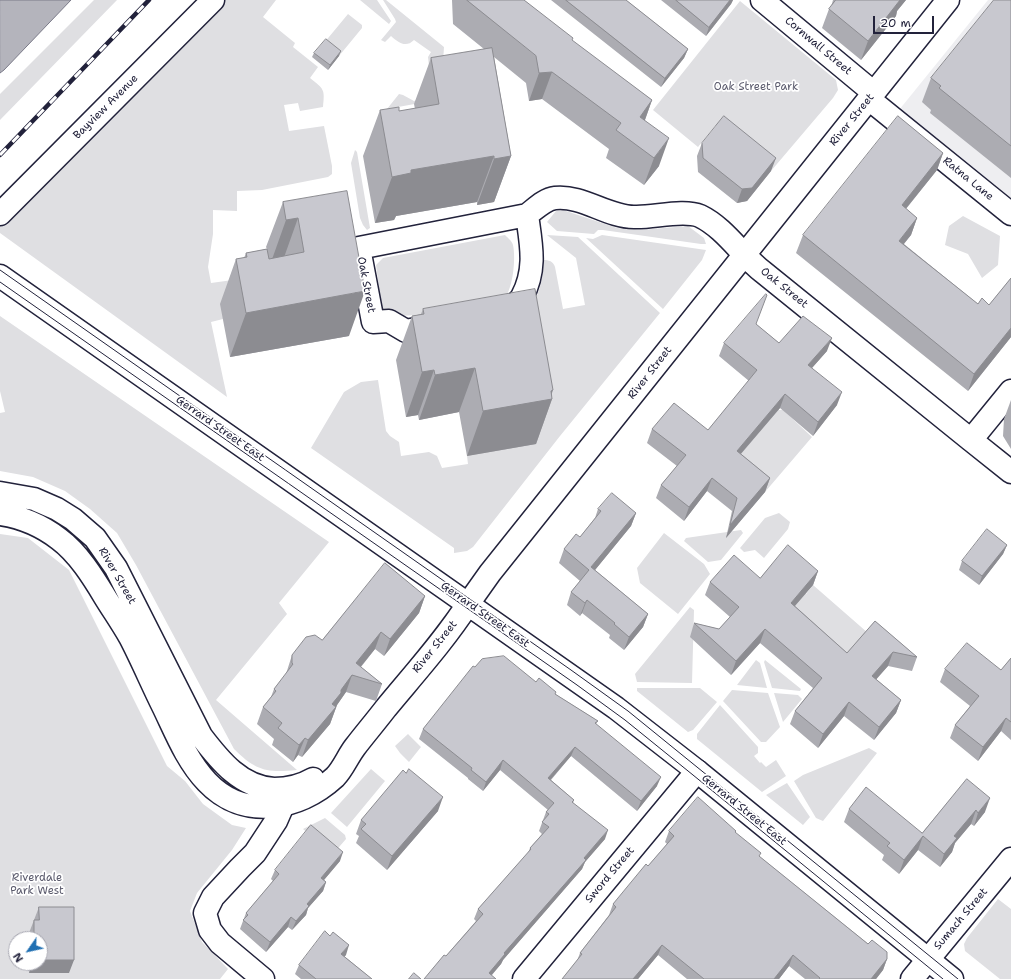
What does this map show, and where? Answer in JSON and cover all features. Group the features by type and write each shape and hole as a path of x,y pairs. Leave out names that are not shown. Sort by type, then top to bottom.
{"street":[{"name":"Bayview Avenue","path":"0,214 213,0"},
{"name":"Cornwall Street","path":"762,0 872,96"},
{"name":"River Street","path":"0,514 16,516 36,525 59,539 77,556 95,580 130,637 178,738 206,782 220,794 237,802 257,806 283,805 308,797 337,775 354,747 452,626 490,573 948,0"},
{"name":"Ratna Lane","path":"872,96 1011,214"},
{"name":"Oak Street","path":"527,215 532,239 531,274 521,298 509,310 406,331 389,321 373,322 359,248 527,215 553,198 562,198 596,207 614,214 634,217 694,214 706,220 723,233 762,271 1011,472"},
{"name":"Gerrard Street East","path":"3,278 604,699 697,771 952,979"},
{"path":"971,440 1011,391"},
{"name":"River Street","path":"0,492 34,499 57,509 73,519 95,538 116,568 201,736 219,759 243,780 256,786 268,788 282,789 294,787 308,782 326,771 354,747"},
{"name":"Sword Street","path":"524,979 697,771"},
{"path":"263,979 220,943 210,930 205,913 213,898 255,853 276,821 283,805"},
{"name":"Sumach Street","path":"912,979 1011,859"}],"shaded area":[{"path":"0,0 71,0 0,73"},
{"path":"988,0 1011,0 1011,207 895,115"}],"green space":[{"path":"94,0 117,0 0,120 0,94"},
{"path":"222,0 276,0 263,17 295,43 293,47 318,67 310,78 321,87 324,96 323,107 300,111 298,103 284,105 289,131 324,126 332,166 332,174 328,177 262,190 237,191 237,211 213,210 213,234 208,267 211,283 240,279 223,319 211,322 227,397 0,233 0,224"},
{"path":"360,0 377,0 391,21 389,24"},
{"path":"383,0 386,0 444,47 443,62 429,66 428,57 431,52 414,40 408,44 402,44 391,36 385,42 381,40 396,22"},
{"name":"Oak Street Park","path":"740,1 836,80 838,90 833,98 771,171 715,126 698,147 653,110"},
{"path":"348,14 362,25 362,28 339,56 324,43"},
{"path":"399,94 414,101 431,101 387,109"},
{"path":"355,150 357,152 370,228 367,230 360,218 351,163"},
{"path":"563,210 617,228 640,230 688,226 704,238 706,244 603,230 598,230 594,234 557,231 547,222 556,211"},
{"path":"963,216 1000,236 998,265 982,278 968,254 945,245 949,226"},
{"path":"505,235 512,244 514,258 512,280 505,298 415,315 400,316 392,310 382,311 376,265 383,258"},
{"path":"547,235 578,237 660,313 560,436 473,547 467,551 454,553 454,548 311,448 344,392 361,382 378,380 386,431 390,436 399,442 401,456 429,452 437,456 442,468 468,464 467,456 536,443 532,306 538,294 541,283 543,260 550,261 555,267 563,309 585,305 576,258"},
{"path":"602,235 706,250 702,260 663,309 586,238 593,239"},
{"path":"0,316 329,542 279,603 287,614 216,700 297,770 278,771 262,769 249,762 234,749 136,565 117,533 90,509 65,491 33,477 0,471 0,413 5,412 0,391"},
{"path":"778,410 783,410 812,437 765,492 734,462"},
{"path":"779,513 790,522 788,529 764,558 755,550 744,552 740,548 765,518"},
{"path":"741,530 743,533 721,560 708,562 684,541 686,538"},
{"path":"664,533 704,564 710,574 678,614 640,583 637,568"},
{"name":"Riverdale Park West","path":"0,534 28,538 69,570 167,766 185,781 203,804 232,825 246,828 232,850 197,893 190,911 202,942 228,969 220,979 0,979"},
{"path":"813,585 868,633 846,661 787,617 804,592 806,594"},
{"path":"690,607 694,610 692,683 637,682 635,674"},
{"path":"756,660 760,663 767,688 737,685"},
{"path":"765,660 801,689 800,691 772,688 764,662"},
{"path":"637,688 700,688 717,702 693,730 688,732 637,691"},
{"path":"732,690 768,693 780,727 766,742 761,742 723,701"},
{"path":"774,693 798,695 802,699 783,722"},
{"path":"720,705 758,747 758,753 754,756 760,763 761,762 766,767 776,760 786,776 762,792 697,739 697,734"},
{"path":"408,734 421,747 409,762 395,746"},
{"path":"869,748 877,753 823,821 816,818 794,781 803,775"},
{"path":"371,769 385,781 347,827 331,813"},
{"path":"787,783 810,817 803,825 766,795"},
{"path":"325,818 345,835 346,839 333,854 303,829"},
{"path":"998,899 1011,909 1011,979 1000,979 965,951 964,944 967,938"}],"building":[{"path":"467,0 524,0 573,38 572,40 652,100 640,117 669,138 654,158 616,130 621,123 552,72 539,73 536,56"},
{"path":"566,0 626,0 688,49 665,78"},
{"path":"676,0 730,0 709,27"},
{"path":"836,0 900,0 868,41 829,9"},
{"path":"994,0 1011,0 1011,146 939,88 941,86 931,78"},
{"path":"326,39 341,51 330,65 314,53"},
{"path":"492,48 511,156 494,159 494,156 411,170 411,173 392,177 380,110 399,107 399,111 439,104 431,58"},
{"path":"724,116 776,158 752,188 742,189 703,158 702,143"},
{"path":"898,116 943,153 902,205 917,218 899,241 978,304 982,298 989,305 1011,278 1011,328 974,374 803,235"},
{"path":"347,191 365,291 246,313 236,259 247,257 246,253 267,249 269,259 304,252 298,218 286,220 283,202"},
{"path":"535,289 553,390 551,391 552,399 483,411 475,368 435,375 434,370 422,372 412,316 424,314 423,309"},
{"path":"766,294 767,295 756,324 779,343 803,316 832,338 808,365 842,392 818,422 785,394 737,451 770,478 730,525 737,498 712,478 689,507 661,485 686,455 652,429 674,403 708,430 757,370 724,343"},
{"path":"612,493 636,513 591,567 648,614 629,637 614,624 615,623 587,600 585,603 571,592 589,570 564,549 576,534 580,537 601,511 598,509"},
{"path":"987,529 1007,545 982,576 962,561"},
{"path":"788,545 818,571 791,603 847,653 875,621 917,657 893,652 872,676 901,700 879,727 849,702 823,734 795,711 822,678 765,629 736,661 694,623 719,629 739,607 710,582 734,555 760,578"},
{"path":"385,563 425,596 390,639 381,632 356,663 382,684 352,675 332,704 336,707 308,740 305,738 299,745 278,728 282,723 263,707 276,691 274,689 293,664 292,655 306,637 315,635 322,640"},
{"path":"967,643 1001,670 1011,658 1011,722 1006,718 983,747 955,725 979,696 945,669"},
{"path":"504,656 536,682 539,678 556,692 555,694 598,721 595,723 661,777 641,801 575,747 548,778 574,800 572,802 608,830 584,858 586,860 504,953 505,954 489,973 496,979 424,979 444,955 446,956 483,914 478,909 549,827 542,822 549,814 546,812 554,803 503,760 486,782 471,770 472,768 423,729 473,666 475,667 482,659"},
{"path":"409,769 443,797 392,856 361,829 366,824 361,820 403,770 406,773"},
{"path":"967,779 990,798 978,813 976,810 954,836 957,838 944,854 923,836 904,860 887,846 890,843 849,809 866,787 922,833"},
{"path":"698,797 736,831 735,832 761,853 759,856 868,944 872,940 887,952 887,959 871,979 819,979 820,978 793,955 774,979 704,979 662,945 633,979 562,979 582,954 580,953 616,907 613,904 646,864 648,866 674,836 669,831"},
{"path":"311,825 343,852 321,878 326,882 307,904 309,906 296,921 291,917 270,942 243,920 248,915 246,913 279,874 275,870"},
{"path":"39,907 74,907 74,960 48,960 48,931 34,931 34,920 39,920"},
{"path":"325,931 330,936 333,932 349,945 341,954 372,979 316,979 299,965"},
{"path":"414,973 421,979 409,979"}],"tram line":[{"path":"0,270 628,711 958,979"},
{"path":"0,282 625,720 943,979"}],"railway":[{"path":"0,155 149,0"}]}
